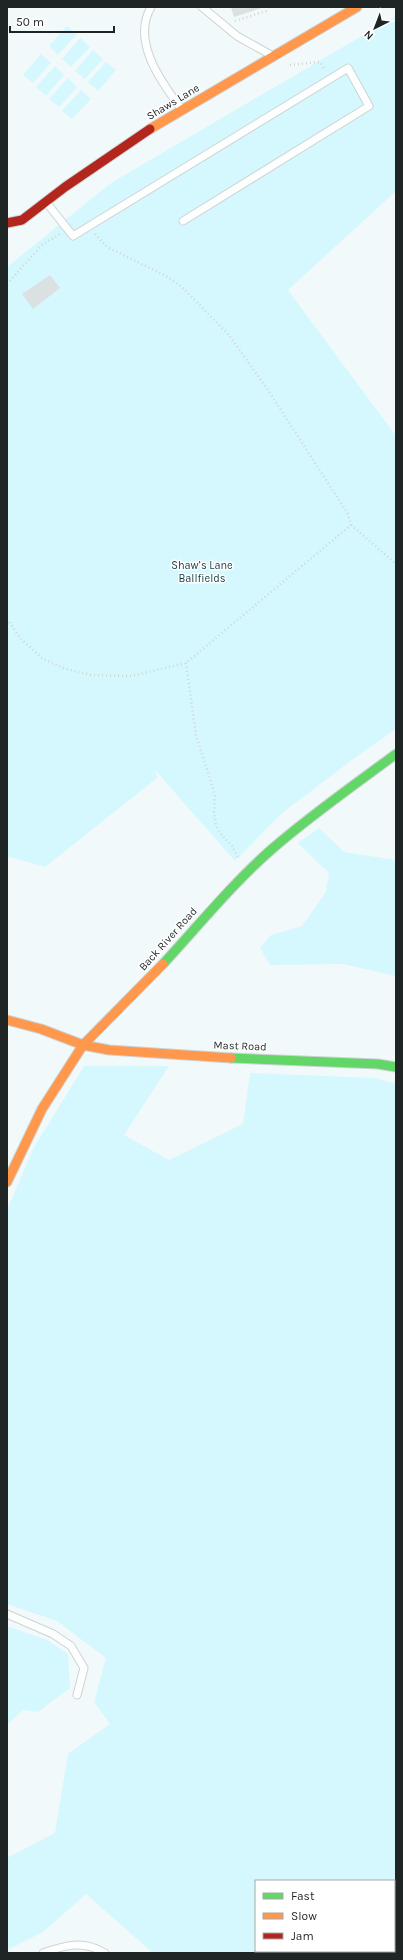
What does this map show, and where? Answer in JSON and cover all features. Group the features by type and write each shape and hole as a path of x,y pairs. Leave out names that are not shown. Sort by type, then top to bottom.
{"street":[{"name":"Shaws Lane","path":"8,225 22,220 106,157 357,7"},
{"name":"Back River Road","path":"7,1182 42,1109 83,1045 134,995 248,872 272,849 324,807 396,754"},
{"name":"Mast Road","path":"7,1020 41,1029 83,1045 109,1050 378,1064 396,1067"}],"lane":[{"path":"151,7 147,16 145,27 150,56 156,72 183,111"},
{"path":"202,7 237,36 273,56"},
{"path":"46,202 73,236 348,68 369,106 182,221"},
{"path":"7,1614 53,1634 71,1646 84,1668 77,1695"},
{"path":"43,1953 71,1944 87,1946 105,1953"}],"path":[{"path":"233,22 266,11 268,7"},
{"path":"290,65 320,62"},
{"path":"88,227 106,247 164,274 181,286 228,334 308,451 348,514 351,525 396,564"},
{"path":"7,284 43,244 67,229"},
{"path":"7,619 21,639 42,659 63,668 84,673 131,676 186,663 351,525"},
{"path":"186,663 196,735 215,795 214,812 216,826 220,833 232,846 241,863"}],"green space":[{"name":"Shaw’s Lane Ballfields","path":"396,16 396,191 288,290 396,436 396,729 282,813 235,861 155,770 157,778 45,867 7,856 7,267 111,183"},
{"path":"67,26 77,34 58,55 49,46"},
{"path":"80,38 90,47 71,67 62,59"},
{"path":"93,50 103,59 85,79 75,71"},
{"path":"41,54 51,63 33,83 23,75"},
{"path":"106,62 116,70 98,91 88,82"},
{"path":"55,66 64,75 46,96 36,87"},
{"path":"68,78 77,87 59,107 49,99"},
{"path":"81,90 91,99 72,119 62,111"},
{"path":"319,828 344,852 396,860 396,976 343,964 270,965 260,948 271,935 302,926 326,892 329,873 298,843"},
{"path":"84,1066 169,1066 124,1135 169,1160 243,1124 250,1073 375,1078 396,1084 396,1953 153,1953 86,1894 43,1932 7,1950 7,1858 55,1833 68,1754 110,1724 94,1702 106,1658 57,1621 7,1604 7,1210 33,1149"},
{"path":"7,1626 47,1640 68,1654 70,1688 38,1712 23,1710 7,1725"}],"building":[{"path":"231,7 265,7 234,17"},
{"path":"50,275 60,288 33,309 22,294"}],"traffic: fast":[{"path":"163,964 230,890 272,849 317,812 396,754"},
{"path":"231,1058 378,1064 396,1067"}],"traffic: slow":[{"path":"150,129 357,7"},
{"path":"7,1182 42,1109 83,1045 163,964"},
{"path":"7,1020 41,1029 83,1045 109,1050 231,1058"}],"traffic: jam":[{"path":"7,223 22,220 65,187 150,129"}]}
